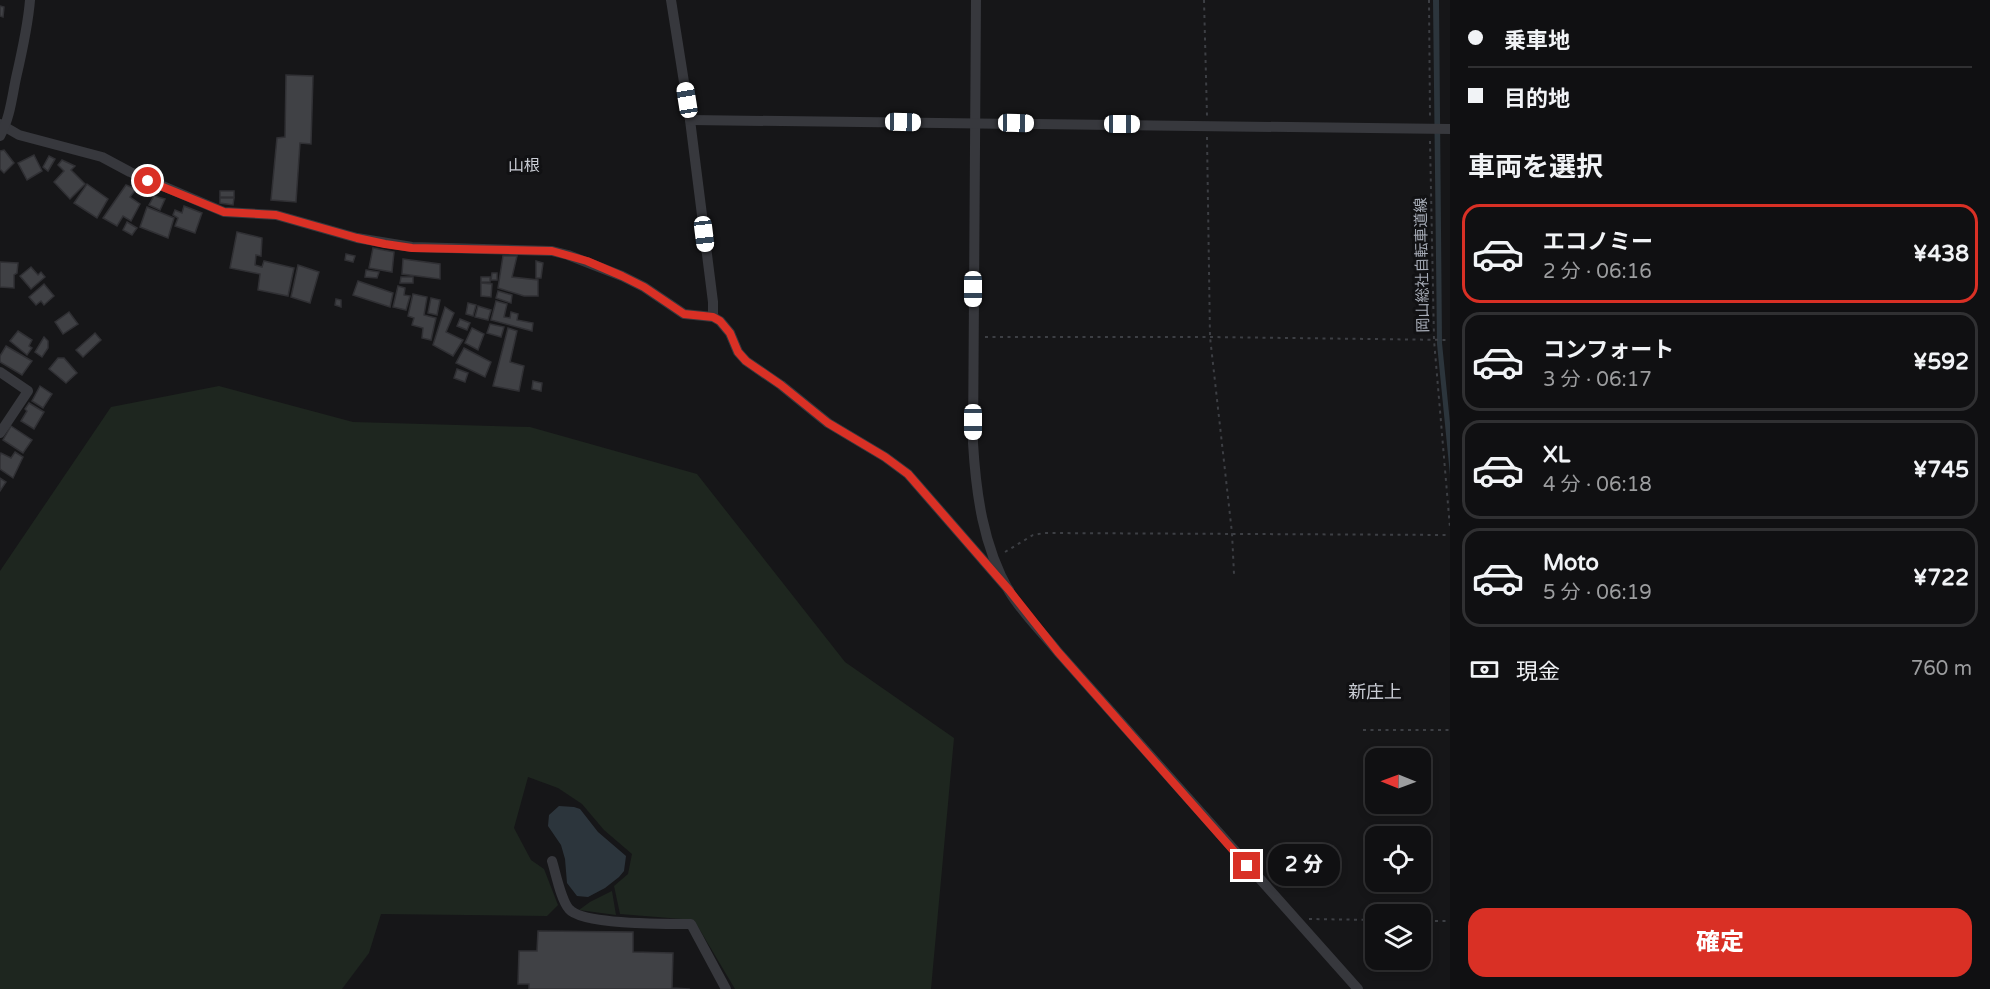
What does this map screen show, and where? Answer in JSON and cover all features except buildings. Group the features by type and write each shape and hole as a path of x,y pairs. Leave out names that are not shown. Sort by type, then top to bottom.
{"street":[{"path":"30,0 28,20 2,129 102,157 130,172 224,212 276,215 357,238 412,248 552,251 587,261 622,276 644,287 684,314 713,317 720,321 730,333 738,352 746,361 781,385 828,423 885,457 908,474 1009,590 1058,652 1358,989"},
{"path":"671,0 690,120 713,317"},
{"path":"976,0 973,337 976,484 984,528 994,558 1009,590"},
{"path":"690,120 1439,129"},
{"path":"0,372 28,391 0,433"},
{"path":"552,861 567,907 573,913 606,921 691,924 726,989"}],"path":[{"path":"1204,0 1210,337 1232,534 1234,574"},
{"name":"岡山総社自転車道線","path":"1429,0 1439,129 1435,340 1450,528"},
{"path":"973,337 1450,340"},
{"path":"994,558 1033,535 1044,533 1450,534"},
{"path":"1363,730 1450,730"},
{"path":"1295,919 1365,920"},
{"path":"1431,921 1450,921"}],"shaded area":[{"path":"1433,0 1439,0 1442,343 1450,423 1450,475 1437,344"},
{"path":"219,386 353,422 530,427 697,474 845,662 954,738 931,989 735,989 694,920 620,914 614,886 628,874 632,854 604,830 582,804 558,788 528,777 514,828 531,860 544,869 558,905 547,916 381,914 369,953 342,989 0,989 0,571 111,407"},
{"path":"559,806 580,809 598,832 626,856 624,871 619,877 588,897 577,896 567,883 561,845 548,826 549,815"},
{"path":"612,891 616,915 579,910 590,902"}],"district":[{"name":"山根","path":"524,165"},
{"name":"新庄上","path":"1375,692"}],"route":[{"path":"148,181 224,212 276,215 385,244 412,248 552,251 587,261 622,276 644,287 684,314 713,317 720,321 730,333 738,352 746,361 781,385 828,423 885,457 918,484 1009,590 1058,652 1247,866"}]}
